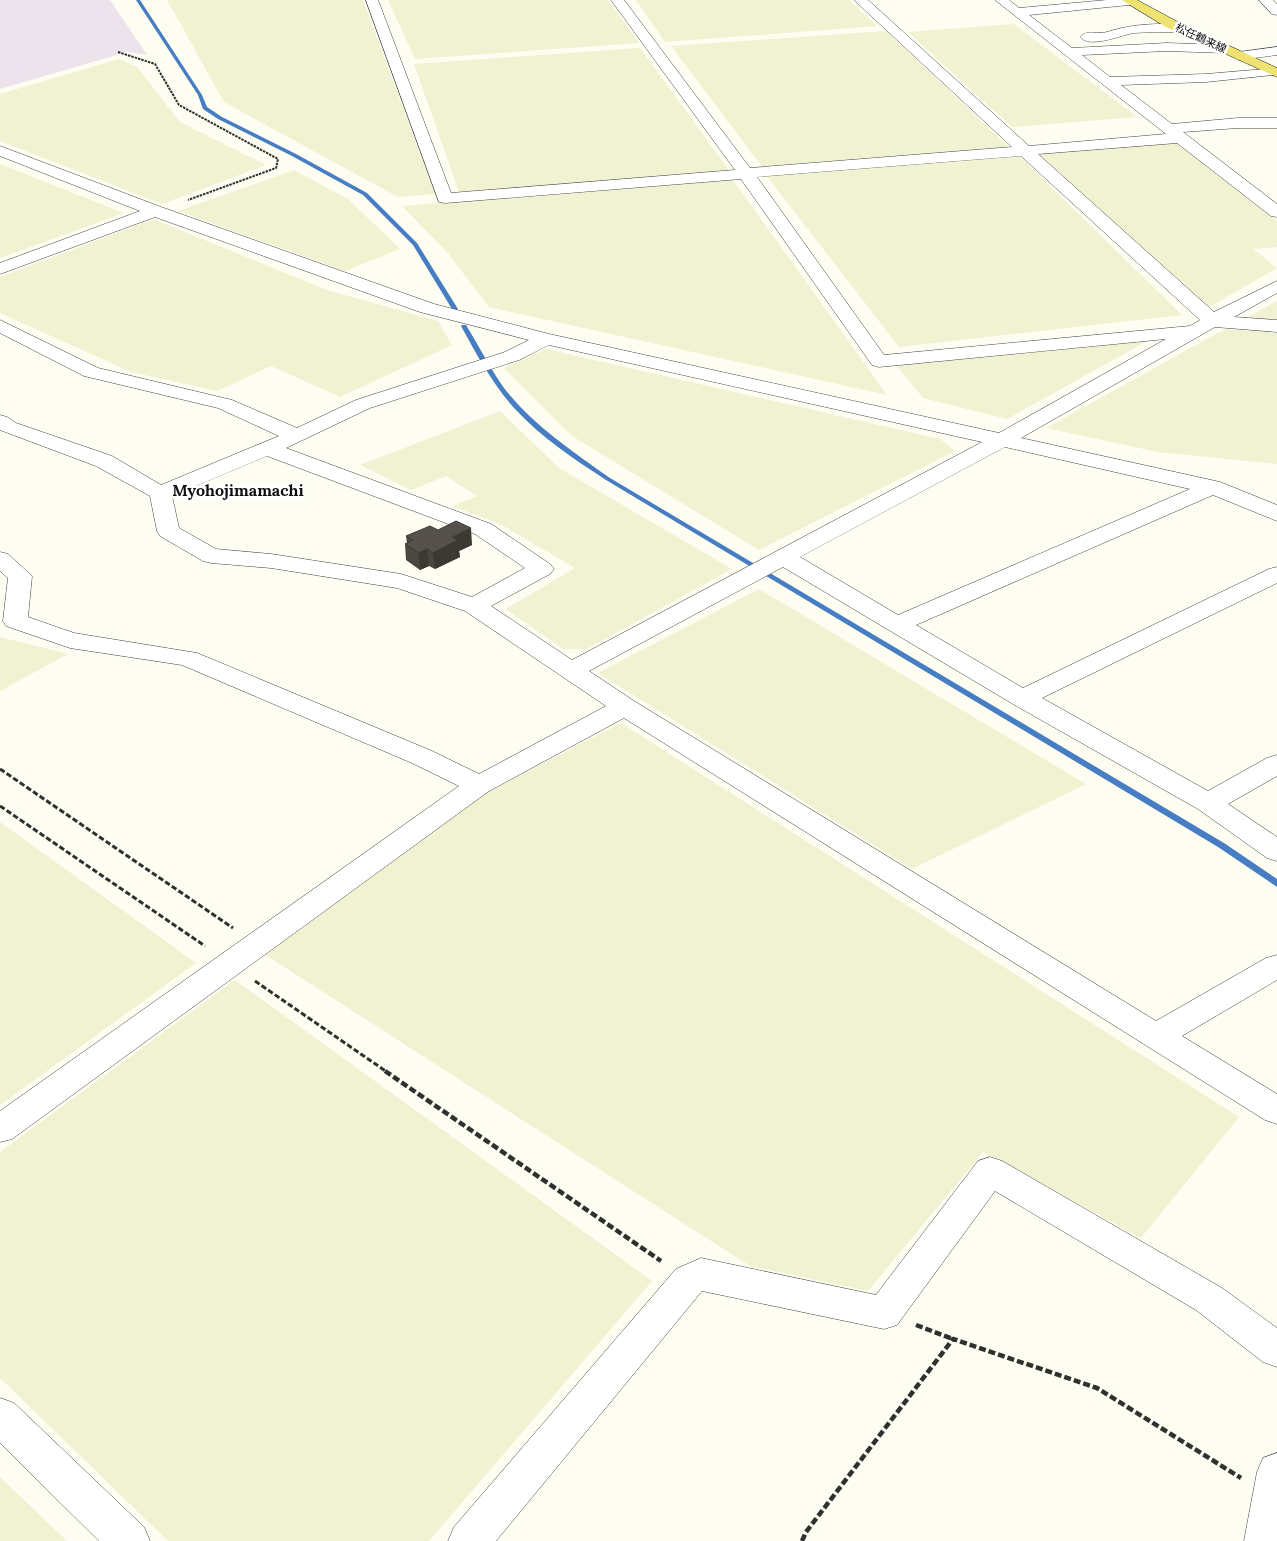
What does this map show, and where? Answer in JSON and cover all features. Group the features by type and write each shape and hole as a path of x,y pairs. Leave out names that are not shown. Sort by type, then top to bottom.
{"main road":[{"name":"松任鶴来線","path":"1128,0 1178,28 1275,72"}],"street":[{"path":"372,0 445,198 1025,151 1174,133 1238,123 1277,123"},
{"path":"616,0 746,174 879,361 1172,331 1194,331"},
{"path":"860,0 1212,321 1277,326"},
{"path":"1001,0 1277,212"},
{"path":"1016,12 1091,6 1128,0"},
{"path":"1265,0 1277,11"},
{"path":"1050,38 1110,36 1113,32 1178,28"},
{"path":"1068,52 1166,47 1226,49"},
{"path":"1239,56 1277,51"},
{"path":"1106,81 1206,78 1275,72"},
{"path":"0,151 155,212 427,308 547,339 1212,486 1277,514"},
{"path":"0,269 155,212"},
{"path":"570,671 1002,440 1277,286"},
{"path":"0,326 91,372 225,404 297,436"},
{"path":"160,493 268,449 363,404 495,361 547,339"},
{"path":"0,421 9,427 104,461 160,493 168,531 211,556 272,561 401,581 474,606 625,707 1277,1112"},
{"path":"268,449 483,529 542,569 474,606"},
{"path":"897,624 1212,486"},
{"path":"0,559 20,576 16,621 70,640 188,658 422,757 479,785"},
{"path":"776,560 897,624 1022,698 1208,803 1277,851"},
{"path":"1022,698 1277,574"},
{"path":"0,1129 479,785 625,707"},
{"path":"1208,803 1277,764"},
{"path":"1156,1036 1277,966"},
{"path":"469,1541 688,1280 701,1274 884,1313 990,1171 1209,1299 1277,1350"},
{"path":"0,1416 129,1541"},
{"path":"1265,1541 1275,1485"}],"path":[{"path":"118,52 155,64 179,105 278,160 276,168 155,212"},
{"path":"0,769 257,945"},
{"path":"0,806 688,1280"},
{"path":"802,1541 806,1532 953,1339 1097,1388 1275,1485"}],"shaded area":[{"path":"0,0 110,0 147,55 127,52 0,89"}],"green space":[{"path":"167,0 363,0 435,194 398,197 224,102"},
{"path":"388,0 608,0 639,43 415,59"},
{"path":"636,0 849,0 877,26 665,42"},
{"path":"1014,24 1137,117 1012,127 908,32"},
{"path":"886,31 1011,149 764,169 671,46"},
{"path":"640,48 731,173 460,195 414,64"},
{"path":"119,59 137,67 180,122 266,165 162,204 0,141 0,94"},
{"path":"1177,143 1277,221 1277,247 1253,249 1277,268 1204,310 1035,154"},
{"path":"1018,155 1182,315 899,347 766,175"},
{"path":"0,164 124,213 0,258"},
{"path":"294,170 348,199 400,249 345,271 178,211"},
{"path":"733,180 887,395 489,307 447,252 402,206"},
{"path":"153,219 327,290 438,321 452,345 340,397 271,366 217,391 131,372 0,313 0,277"},
{"path":"1277,301 1277,320 1248,317"},
{"path":"1225,329 1277,333 1277,464 1158,452 1046,428"},
{"path":"1151,339 1007,419 923,398 896,365"},
{"path":"546,349 940,439 955,451 759,550 572,436 504,368"},
{"path":"500,411 559,468 732,569 587,649 563,649 506,609 575,568 500,524 452,506 477,496 446,476 411,490 360,465"},
{"path":"759,589 1086,784 912,869 598,673"},
{"path":"0,637 68,654 0,691"},
{"path":"621,723 1239,1117 1141,1238 983,1152 868,1291 750,1266 264,954 489,791"},
{"path":"0,822 196,963 0,1105"},
{"path":"235,980 652,1281 429,1541 168,1541 0,1378 0,1152"},
{"path":"0,1477 67,1541 0,1541"}],"building":[{"path":"456,521 471,528 452,537 458,540 433,553 427,549 419,553 405,544 413,540 406,536 430,526 438,530"}],"waterway":[{"path":"138,0 200,95 205,108 220,118 294,155 365,194 415,244 455,309"},
{"path":"464,326 482,358 509,398 527,418 560,446 584,463 1221,845 1277,884"}],"district":[{"name":"Myohojimamachi","path":"238,490"}]}
